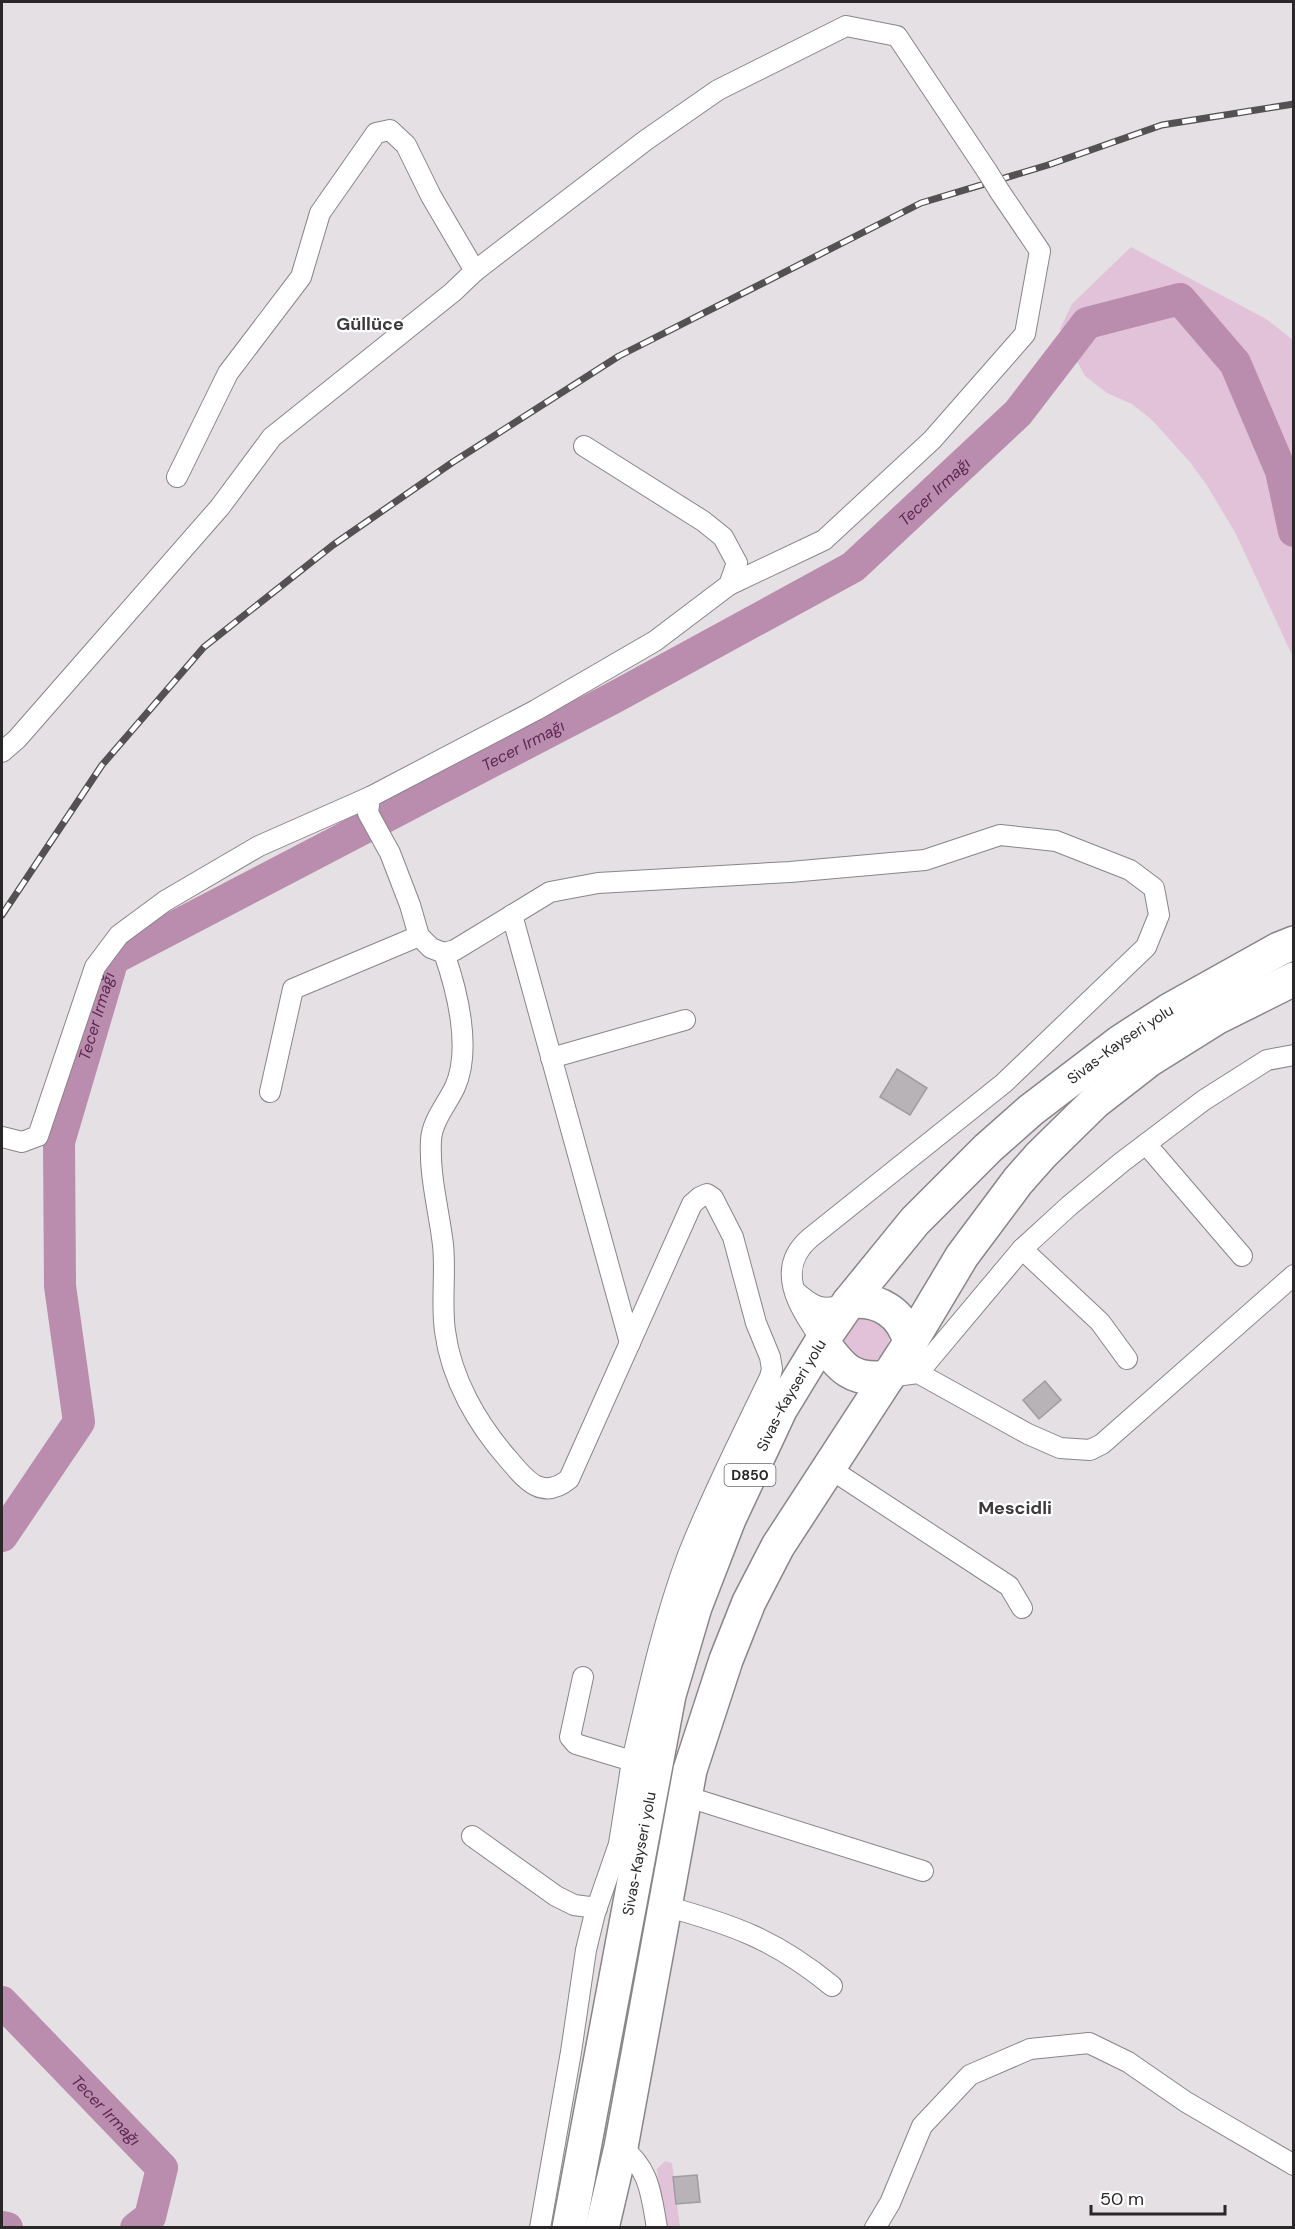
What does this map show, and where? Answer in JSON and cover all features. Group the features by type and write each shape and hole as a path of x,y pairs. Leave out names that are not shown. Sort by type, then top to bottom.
{"highway":[{"name":"Sivas-Kayseri yolu","path":"569,2228 644,1764 669,1695 695,1607 729,1519 780,1410 849,1302 915,1221 988,1148 1031,1110 1112,1048 1168,1011 1293,943"},
{"name":"Sivas-Kayseri yolu","path":"602,2228 621,2148 690,1770 726,1660 749,1602 778,1546 830,1468 905,1365 962,1256 1041,1155 1087,1110 1149,1060 1216,1018 1293,979"},
{"path":"822,1341 838,1362 852,1374 867,1379 905,1365 904,1326 884,1306 870,1301 849,1302"}],"street":[{"path":"2,752 18,739 220,507 272,437 453,292 475,270 646,140 718,90 846,26 897,36 1040,251 1025,334 932,440 824,540 729,585 655,641 369,805 259,846 165,901 119,935 95,968 38,1136 22,1142 2,1137"},
{"path":"177,477 228,373 301,277 320,213 376,133 390,130 406,145 431,196 475,270"},
{"path":"584,446 703,521 723,537 737,563 729,585"},
{"path":"369,805 410,905 419,936 431,948 444,953 455,950 550,892 598,883 790,872 926,860 1000,835 1056,841 1130,870 1154,888 1159,915 1146,947 1004,1083 801,1246 792,1261 792,1278 805,1314 822,1341"},
{"path":"512,915 630,1343"},
{"path":"270,1092 293,989 419,936"},
{"path":"444,953 456,990 462,1052 455,1086 437,1120 431,1139 435,1201 445,1262 445,1331 462,1388 476,1416 501,1452 532,1485 553,1488 569,1479 692,1203 706,1194 712,1198 733,1237 756,1323 770,1357 772,1369 689,1555 651,1676 644,1764 597,1908 586,1950 571,2052 540,2228"},
{"path":"551,1058 685,1020"},
{"path":"1293,1055 1267,1060 1204,1100 1146,1144 1069,1206 1022,1249 905,1365 1028,1434 1060,1448 1090,1450 1102,1444 1293,1275"},
{"path":"1146,1144 1242,1256"},
{"path":"1022,1249 1100,1322 1127,1359"},
{"path":"795,1291 819,1308 833,1309 849,1302"},
{"path":"830,1468 1009,1586 1022,1608"},
{"path":"583,1677 570,1737 576,1744 644,1764"},
{"path":"685,1796 923,1871"},
{"path":"472,1836 556,1896 574,1905 597,1908"},
{"path":"665,1906 722,1922 756,1936 785,1951 832,1986"},
{"path":"875,2228 891,2203 922,2126 970,2074 1030,2049 1089,2043 1128,2062 1186,2102 1293,2165"},
{"path":"621,2148 633,2157 643,2171 650,2187 657,2228"}],"shaded area":[{"path":"1131,247 1266,319 1293,340 1293,657 1236,534 1206,484 1190,462 1152,420 1132,404 1107,393 1085,376 1060,329 1072,304"},
{"path":"872,1317 886,1329 889,1343 883,1356 869,1364 860,1363 842,1342 843,1334 857,1318"},
{"path":"665,2161 672,2163 680,2227 664,2227 657,2169"}],"building":[{"path":"897,1069 927,1088 910,1115 880,1097"},
{"path":"1045,1381 1061,1400 1039,1419 1023,1400"},
{"path":"697,2175 700,2202 676,2204 673,2177"}],"waterway":[{"name":"Tecer Irmağı","path":"2,1536 79,1422 60,1286 59,1142 113,959 615,697 853,567 1018,413 1087,323 1180,299 1235,363 1281,471 1294,531"},
{"name":"Tecer Irmağı","path":"2,2002 162,2168 150,2217 136,2228"},
{"name":"Tecer Irmağı","path":"2,2227 7,2228"}],"railway":[{"path":"2,915 102,765 204,647 333,545 453,462 619,356 921,203 1048,165 1162,125 1294,104"}],"district":[{"name":"Güllüce","path":"370,324"},
{"name":"Mescidli","path":"1015,1508"}]}
